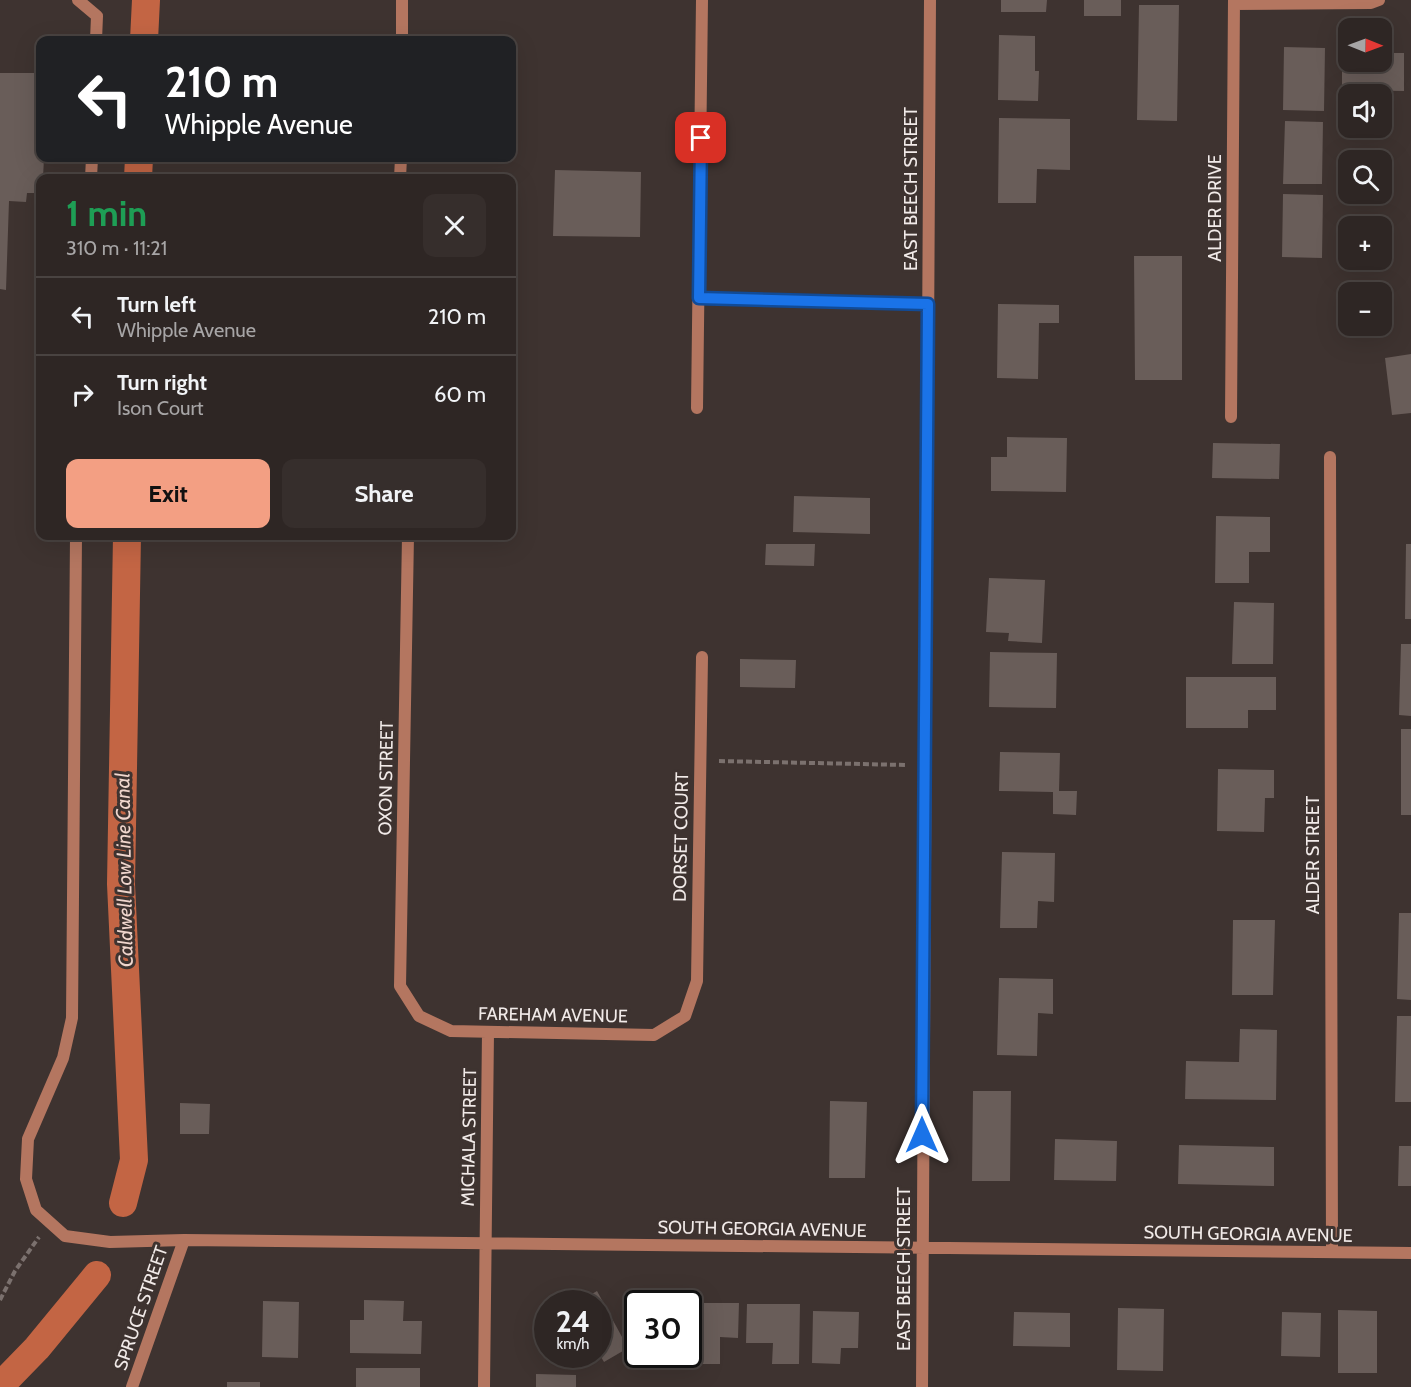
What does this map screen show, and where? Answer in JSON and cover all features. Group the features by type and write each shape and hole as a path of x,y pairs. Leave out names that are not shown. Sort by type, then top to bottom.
{"street":[{"path":"78,0 97,16 96,36"},
{"path":"402,0 402,36"},
{"path":"697,408 702,0"},
{"name":"EAST BEECH STREET","path":"922,1387 930,0"},
{"path":"1234,2 1371,3 1379,0"},
{"name":"ALDER DRIVE","path":"1231,417 1234,2"},
{"path":"699,298 928,304"},
{"name":"ALDER STREET","path":"1330,457 1332,1252"},
{"path":"51,1223 36,1210 26,1179 28,1139 63,1058 72,1018 76,540"},
{"name":"OXON STREET","path":"408,540 400,986 419,1016"},
{"name":"DORSET COURT","path":"685,1016 697,981 702,657"},
{"name":"FAREHAM AVENUE","path":"419,1016 451,1031 654,1035 685,1016"},
{"name":"MICHALA STREET","path":"484,1387 488,1032"},
{"name":"SOUTH GEORGIA AVENUE","path":"51,1223 65,1236 110,1242 184,1240 1411,1253"},
{"name":"SPRUCE STREET","path":"132,1387 184,1240"}],"path":[{"path":"700,761 925,765"},
{"path":"0,1300 34,1242 51,1223"}],"building":[{"path":"1001,0 1047,0 1046,12 1001,12"},
{"path":"1084,0 1121,0 1121,16 1084,16"},
{"path":"1139,5 1179,5 1177,121 1137,120"},
{"path":"999,35 1035,36 1035,71 1039,71 1038,101 998,100"},
{"path":"1284,47 1325,48 1324,111 1283,110"},
{"path":"1392,53 1404,53 1404,91 1392,91 1392,84 1342,84 1342,72 1392,72"},
{"path":"0,73 36,73 36,162 44,162 43,174 36,174 36,193 27,193 26,202 9,201 6,290 0,289"},
{"path":"999,118 1070,119 1070,170 1037,169 1036,203 998,203"},
{"path":"1285,121 1323,122 1322,184 1283,184"},
{"path":"555,170 641,172 640,237 553,236"},
{"path":"1283,194 1323,195 1322,258 1282,257"},
{"path":"1134,256 1182,256 1182,380 1135,380"},
{"path":"998,304 1059,305 1059,323 1039,323 1038,379 997,378"},
{"path":"1411,354 1411,413 1392,415 1385,358"},
{"path":"1007,437 1067,438 1066,492 991,491 991,457 1007,457"},
{"path":"1213,443 1280,444 1279,479 1212,478"},
{"path":"794,496 870,498 870,534 793,532"},
{"path":"1216,516 1270,517 1270,552 1249,552 1249,583 1215,583"},
{"path":"766,544 815,544 814,566 765,565"},
{"path":"1406,544 1411,544 1411,619 1405,619"},
{"path":"989,578 1045,580 1042,643 1008,641 1009,633 986,632"},
{"path":"1234,602 1274,603 1273,664 1232,664"},
{"path":"1401,644 1411,644 1411,716 1399,715"},
{"path":"990,652 1057,653 1056,708 989,707"},
{"path":"740,659 796,660 795,688 740,687"},
{"path":"1186,677 1276,677 1276,710 1248,710 1248,728 1186,728"},
{"path":"1401,729 1411,729 1411,815 1401,815"},
{"path":"1000,752 1060,753 1059,791 1077,791 1076,815 1053,814 1053,792 999,791"},
{"path":"1218,769 1274,770 1274,798 1265,798 1264,832 1217,831"},
{"path":"1002,852 1055,853 1054,902 1038,901 1037,928 1000,928"},
{"path":"1399,913 1411,913 1411,1000 1397,999"},
{"path":"1233,920 1275,920 1273,995 1232,995"},
{"path":"999,978 1053,979 1053,1014 1038,1013 1037,1056 997,1055"},
{"path":"1397,1016 1411,1016 1411,1102 1395,1102"},
{"path":"1240,1029 1277,1030 1276,1100 1185,1099 1186,1061 1239,1062"},
{"path":"973,1091 1011,1091 1010,1181 972,1181"},
{"path":"830,1101 867,1102 865,1178 829,1178"},
{"path":"180,1103 210,1104 209,1134 180,1134"},
{"path":"1055,1139 1117,1141 1116,1181 1054,1180"},
{"path":"1179,1145 1274,1147 1274,1186 1178,1184"},
{"path":"1399,1146 1411,1146 1411,1186 1398,1186"},
{"path":"364,1300 404,1301 403,1321 422,1321 421,1354 350,1353 350,1320 364,1320"},
{"path":"263,1301 299,1302 298,1358 262,1357"},
{"path":"702,1303 739,1303 738,1338 720,1337 720,1364 702,1364"},
{"path":"747,1304 800,1304 799,1364 772,1364 773,1343 746,1343"},
{"path":"1118,1308 1164,1309 1163,1371 1117,1370"},
{"path":"1338,1310 1377,1311 1377,1373 1338,1373"},
{"path":"813,1311 859,1312 858,1348 841,1348 840,1364 812,1363"},
{"path":"1014,1312 1070,1313 1070,1347 1013,1346"},
{"path":"1282,1312 1321,1313 1320,1357 1281,1356"},
{"path":"612,1319 624,1341 624,1350 612,1357"},
{"path":"356,1368 420,1368 420,1387 356,1387"},
{"path":"536,1374 576,1375 576,1387 536,1387"},
{"path":"227,1382 260,1382 260,1387 227,1387"}],"waterway":[{"name":"Caldwell Low Line Canal","path":"144,36 146,0"},
{"name":"Caldwell Low Line Canal","path":"138,174 139,162"},
{"name":"Caldwell Low Line Canal","path":"123,1203 134,1160 121,884 127,540"},
{"name":"Caldwell Low Line Canal","path":"0,1386 37,1348 97,1275"}],"route":[{"path":"701,138 699,298 928,304 922,1135"}]}
